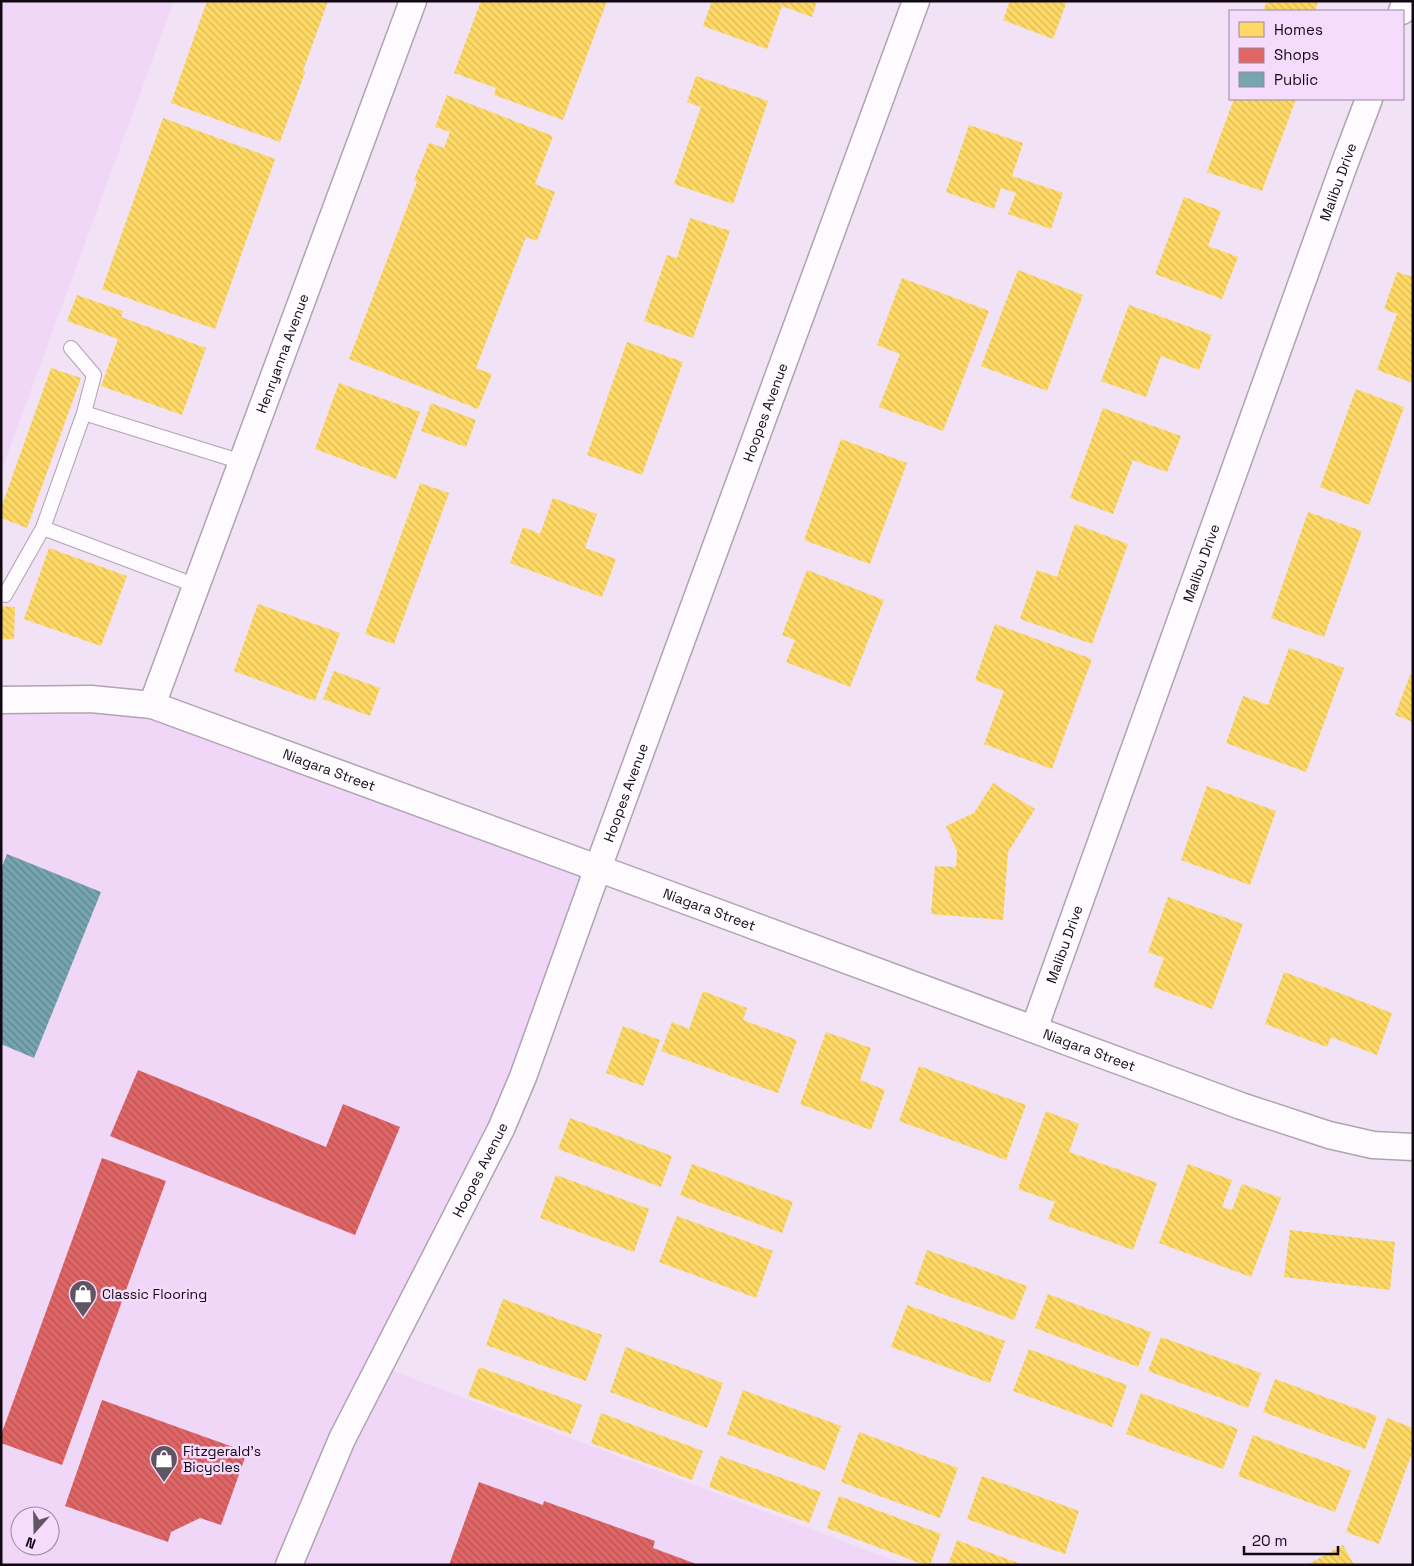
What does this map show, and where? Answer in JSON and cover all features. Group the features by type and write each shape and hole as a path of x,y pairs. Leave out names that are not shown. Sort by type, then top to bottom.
{"street":[{"name":"Henryanna Avenue","path":"152,705 413,1"},
{"name":"Hoopes Avenue","path":"289,1565 342,1439 501,1129 523,1077 916,1"},
{"name":"Malibu Drive","path":"1034,1028 1340,174 1369,100"},
{"name":"Niagara Street","path":"1,700 91,699 152,705 1034,1028 1241,1106 1329,1135 1373,1145 1413,1147"}],"lane":[{"path":"5,595 43,528 84,413 94,375 71,348"},
{"path":"84,413 242,462"},
{"path":"43,528 197,586"}],"shaded area":[{"path":"1,1 174,1 1,472"},
{"path":"1,700 119,702 598,868 523,1077 380,1366 906,1565 1,1565"}],"building: Homes":[{"path":"207,1 328,1 280,142 171,103"},
{"path":"481,1 607,1 563,120 494,95 496,88 454,73"},
{"path":"712,1 817,1 812,17 782,6 767,49 703,26"},
{"path":"1010,1 1067,1 1053,39 1003,20"},
{"path":"1267,1 1318,1 1315,10 1263,10"},
{"path":"696,76 768,101 733,204 674,184 701,107 687,102"},
{"path":"447,95 553,136 535,184 555,192 537,241 526,237 476,368 492,374 478,409 349,359 417,182 414,180 429,143 444,148 450,132 435,127"},
{"path":"1234,100 1296,100 1262,191 1207,172"},
{"path":"163,118 275,159 215,329 102,289"},
{"path":"969,125 1023,143 1012,176 1063,193 1051,229 1008,214 1016,193 1001,188 994,209 946,192"},
{"path":"1184,197 1221,211 1208,246 1238,257 1222,299 1155,274"},
{"path":"690,218 730,231 693,338 644,321 667,255 677,258"},
{"path":"1018,270 1083,295 1047,391 981,366"},
{"path":"1397,272 1413,277 1413,383 1377,370 1397,314 1384,309"},
{"path":"902,278 989,311 943,431 879,407 900,354 877,345"},
{"path":"77,295 123,311 121,317 206,348 182,415 101,386 118,339 67,321"},
{"path":"1129,305 1212,335 1199,370 1161,356 1146,397 1101,381"},
{"path":"627,342 683,362 642,475 587,455"},
{"path":"51,368 81,378 27,528 1,518 1,508"},
{"path":"339,383 420,412 396,479 315,449"},
{"path":"1356,389 1404,407 1369,505 1320,487"},
{"path":"431,403 476,420 466,447 421,431"},
{"path":"1103,408 1181,436 1167,472 1133,460 1113,514 1070,498"},
{"path":"841,439 907,463 870,564 804,540"},
{"path":"420,483 449,493 394,644 365,634"},
{"path":"553,498 597,514 585,548 616,559 602,597 510,563 523,527 540,534"},
{"path":"1308,512 1362,531 1324,637 1271,618"},
{"path":"1075,524 1128,544 1092,644 1020,619 1037,570 1057,577"},
{"path":"49,548 127,576 101,646 24,619"},
{"path":"807,570 884,600 850,687 786,662 795,640 782,635"},
{"path":"258,604 340,633 315,701 234,671"},
{"path":"1,606 15,607 14,639 1,639"},
{"path":"995,624 1092,659 1052,769 984,744 1004,691 975,680"},
{"path":"1289,648 1344,668 1306,772 1226,743 1243,696 1268,705"},
{"path":"334,671 380,688 370,716 323,699"},
{"path":"1410,675 1413,676 1413,722 1395,715"},
{"path":"993,783 1035,809 1008,852 1003,920 931,914 935,866 956,867 957,851 946,826 974,813"},
{"path":"1207,786 1276,811 1250,885 1181,860"},
{"path":"1168,897 1243,924 1212,1009 1153,987 1164,958 1148,952"},
{"path":"1284,972 1392,1013 1377,1055 1331,1037 1327,1047 1265,1024"},
{"path":"703,991 747,1008 743,1020 797,1040 778,1093 661,1051 672,1022 689,1029"},
{"path":"623,1026 660,1040 643,1086 606,1073"},
{"path":"826,1032 871,1048 860,1080 885,1090 871,1130 800,1104"},
{"path":"919,1066 1026,1105 1006,1160 899,1121"},
{"path":"1046,1111 1079,1124 1069,1152 1157,1183 1133,1250 1048,1219 1055,1202 1018,1189"},
{"path":"570,1118 672,1156 661,1187 558,1149"},
{"path":"692,1164 793,1202 782,1233 680,1195"},
{"path":"1188,1164 1232,1180 1222,1207 1232,1210 1242,1184 1281,1198 1251,1277 1159,1243"},
{"path":"556,1175 649,1209 634,1252 540,1218"},
{"path":"677,1216 773,1251 756,1298 659,1262"},
{"path":"1290,1230 1395,1242 1390,1290 1284,1277"},
{"path":"927,1250 1027,1286 1014,1320 915,1284"},
{"path":"1048,1294 1151,1332 1138,1367 1035,1328"},
{"path":"503,1299 602,1335 586,1381 486,1345"},
{"path":"907,1305 1005,1341 990,1383 891,1347"},
{"path":"1161,1337 1261,1373 1248,1408 1148,1371"},
{"path":"626,1347 723,1383 707,1428 610,1392"},
{"path":"1029,1349 1127,1385 1112,1427 1013,1391"},
{"path":"479,1367 582,1405 571,1434 468,1396"},
{"path":"1275,1379 1377,1416 1365,1449 1263,1412"},
{"path":"743,1390 841,1426 825,1470 727,1434"},
{"path":"1141,1393 1238,1429 1223,1469 1126,1434"},
{"path":"601,1413 703,1451 692,1480 591,1443"},
{"path":"1387,1418 1413,1428 1413,1450 1379,1544 1346,1532"},
{"path":"859,1432 958,1468 940,1518 841,1482"},
{"path":"1253,1435 1351,1471 1335,1512 1238,1476"},
{"path":"720,1456 821,1492 809,1523 709,1487"},
{"path":"982,1476 1079,1511 1065,1554 967,1519"},
{"path":"839,1496 941,1534 930,1565 925,1565 827,1528"},
{"path":"957,1540 1023,1565 948,1565"},
{"path":"1343,1545 1354,1565 1307,1565"}],"building: Shops":[{"path":"138,1070 326,1147 343,1104 400,1127 355,1235 110,1136"},
{"path":"102,1158 166,1181 62,1465 1,1443 1,1435"},
{"path":"102,1400 247,1452 221,1525 200,1518 171,1532 168,1542 65,1506"},
{"path":"479,1482 543,1505 544,1501 655,1541 653,1548 699,1565 449,1565"}],"building: Public":[{"path":"7,854 101,892 34,1058 1,1044 1,869"}],"place":[{"name":"Classic Flooring","path":"83,1318"},
{"name":"Fitzgerald's Bicycles","path":"164,1483"}]}
